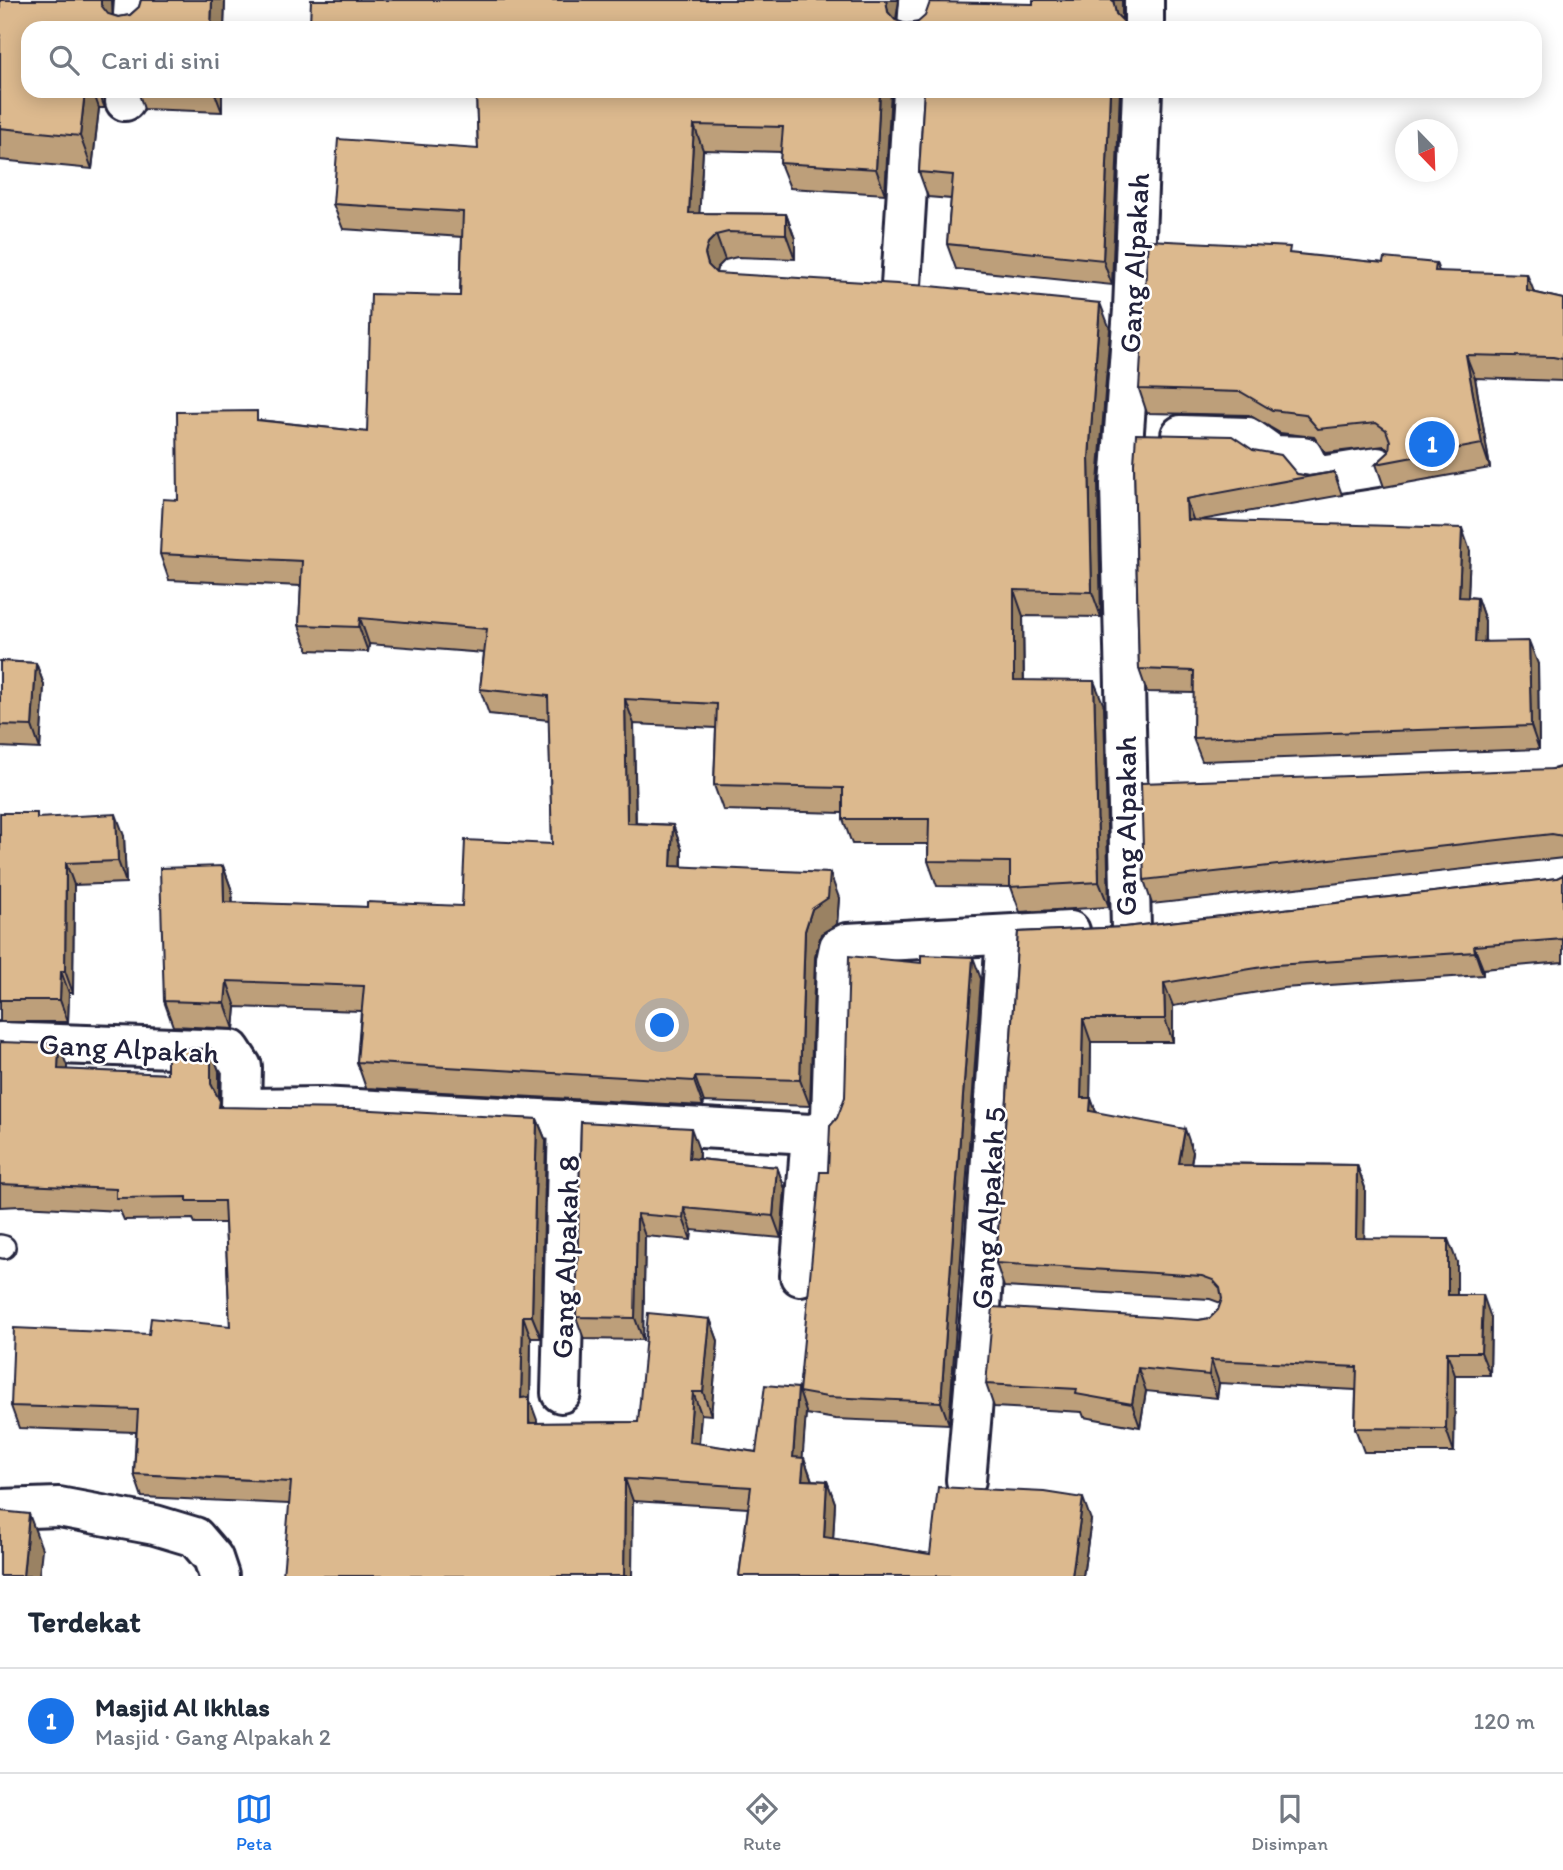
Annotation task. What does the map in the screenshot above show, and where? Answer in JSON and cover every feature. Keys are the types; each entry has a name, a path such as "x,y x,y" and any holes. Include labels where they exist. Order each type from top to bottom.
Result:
{"street":[{"path":"132,21 134,0"},
{"path":"918,21 919,0"},
{"path":"1144,0 1144,21"},
{"path":"901,285 913,98"},
{"name":"Gang Alpakah","path":"0,1042 231,1050 242,1067 243,1108 320,1107 811,1134 825,1129 831,1118 839,947 847,943 1131,928 1145,785 1120,485 1133,309 1142,98"},
{"path":"859,283 942,289"},
{"path":"1092,305 1133,309"},
{"path":"1123,434 1248,437 1273,455 1303,456 1314,477 1377,467"},
{"path":"1131,928 1172,923"},
{"name":"Gang Alpakah 5","path":"966,1480 981,1307 1006,936"},
{"name":"Gang Alpakah 8","path":"561,1393 568,1121"},
{"path":"800,1276 811,1134"},
{"path":"981,1307 1021,1310"},
{"path":"0,1509 59,1507 155,1525 195,1537 213,1558 219,1576"}],"building":[{"path":"0,0 101,0 101,5 108,14 118,17 130,15 139,7 141,0 212,0 211,21 21,21 21,98 84,98 80,136 0,128"},
{"path":"311,0 886,0 888,12 898,21 310,21"},
{"path":"1033,0 1113,0 1116,14 1123,21 919,21 925,16 930,2 1033,4"},
{"path":"476,98 880,98 876,169 780,163 783,127 694,125 689,213 786,214 786,234 728,232 716,235 708,243 705,254 708,265 716,273 930,286 1100,303 1089,458 1092,592 1014,590 1014,680 1094,681 1099,882 1010,887 1010,862 928,861 929,819 843,819 843,788 714,785 717,704 625,699 627,823 673,825 671,866 830,873 828,898 812,909 805,931 800,1080 695,1077 694,1081 357,1062 364,986 227,981 225,1003 164,1001 160,868 223,866 224,902 367,907 367,902 462,906 465,840 552,844 548,696 480,689 487,629 360,618 359,627 299,625 302,561 160,554 163,499 178,500 177,412 257,411 257,420 367,432 371,294 460,296 463,212 333,204 338,139 478,149"},
{"path":"924,98 1110,98 1103,260 947,244 953,175 919,172"},
{"path":"1148,240 1290,247 1289,253 1383,263 1384,258 1436,263 1435,271 1527,274 1527,291 1563,299 1563,359 1466,355 1482,444 1376,464 1389,452 1390,441 1386,430 1376,423 1318,429 1305,414 1272,410 1241,392 1139,389"},
{"path":"1136,434 1232,436 1253,450 1281,455 1297,474 1309,476 1334,472 1186,499 1187,520 1462,528 1459,597 1477,598 1475,642 1529,641 1531,726 1193,738 1194,671 1139,669 1134,463"},
{"path":"0,661 36,663 32,726 0,725"},
{"path":"1563,766 1563,836 1552,834 1144,880 1141,783 1555,769"},
{"path":"0,813 37,813 37,818 116,814 118,861 66,863 65,971 61,971 60,1000 0,1000"},
{"path":"1563,875 1563,939 1474,946 1475,952 1275,965 1164,983 1165,1019 1083,1019 1081,1098 1091,1098 1090,1111 1185,1129 1179,1163 1357,1165 1356,1238 1448,1239 1448,1295 1483,1295 1481,1352 1447,1352 1446,1429 1355,1428 1357,1367 1211,1360 1209,1375 1138,1368 1132,1404 1076,1394 1077,1389 986,1384 993,1307 1199,1320 1210,1318 1218,1310 1222,1299 1220,1288 1213,1280 1202,1276 996,1263 1018,932 1125,927 1557,878"},
{"path":"921,955 973,957 941,1402 827,1397 799,1392 820,1172 828,1172 830,1126 837,1118 845,1097 849,956 921,963"},
{"path":"0,1042 59,1044 58,1069 167,1074 167,1048 211,1049 211,1084 220,1101 219,1107 354,1109 537,1119 532,1316 523,1316 521,1398 529,1397 529,1423 638,1422 648,1313 710,1319 703,1392 693,1392 689,1442 756,1452 765,1385 798,1388 793,1457 804,1458 802,1480 827,1481 824,1537 930,1554 938,1487 1044,1492 1083,1498 1072,1576 739,1576 751,1487 625,1479 624,1576 283,1576 291,1482 134,1474 138,1410 11,1406 14,1328 149,1334 151,1318 230,1326 224,1201 187,1201 187,1197 116,1198 116,1189 0,1184"},
{"path":"581,1122 691,1128 689,1158 777,1167 773,1216 684,1208 683,1218 637,1214 635,1318 576,1317"},
{"path":"0,1511 29,1514 23,1576 0,1576"}],"place":[{"name":"Masjid Al Ikhlas","path":"1432,444"}]}
